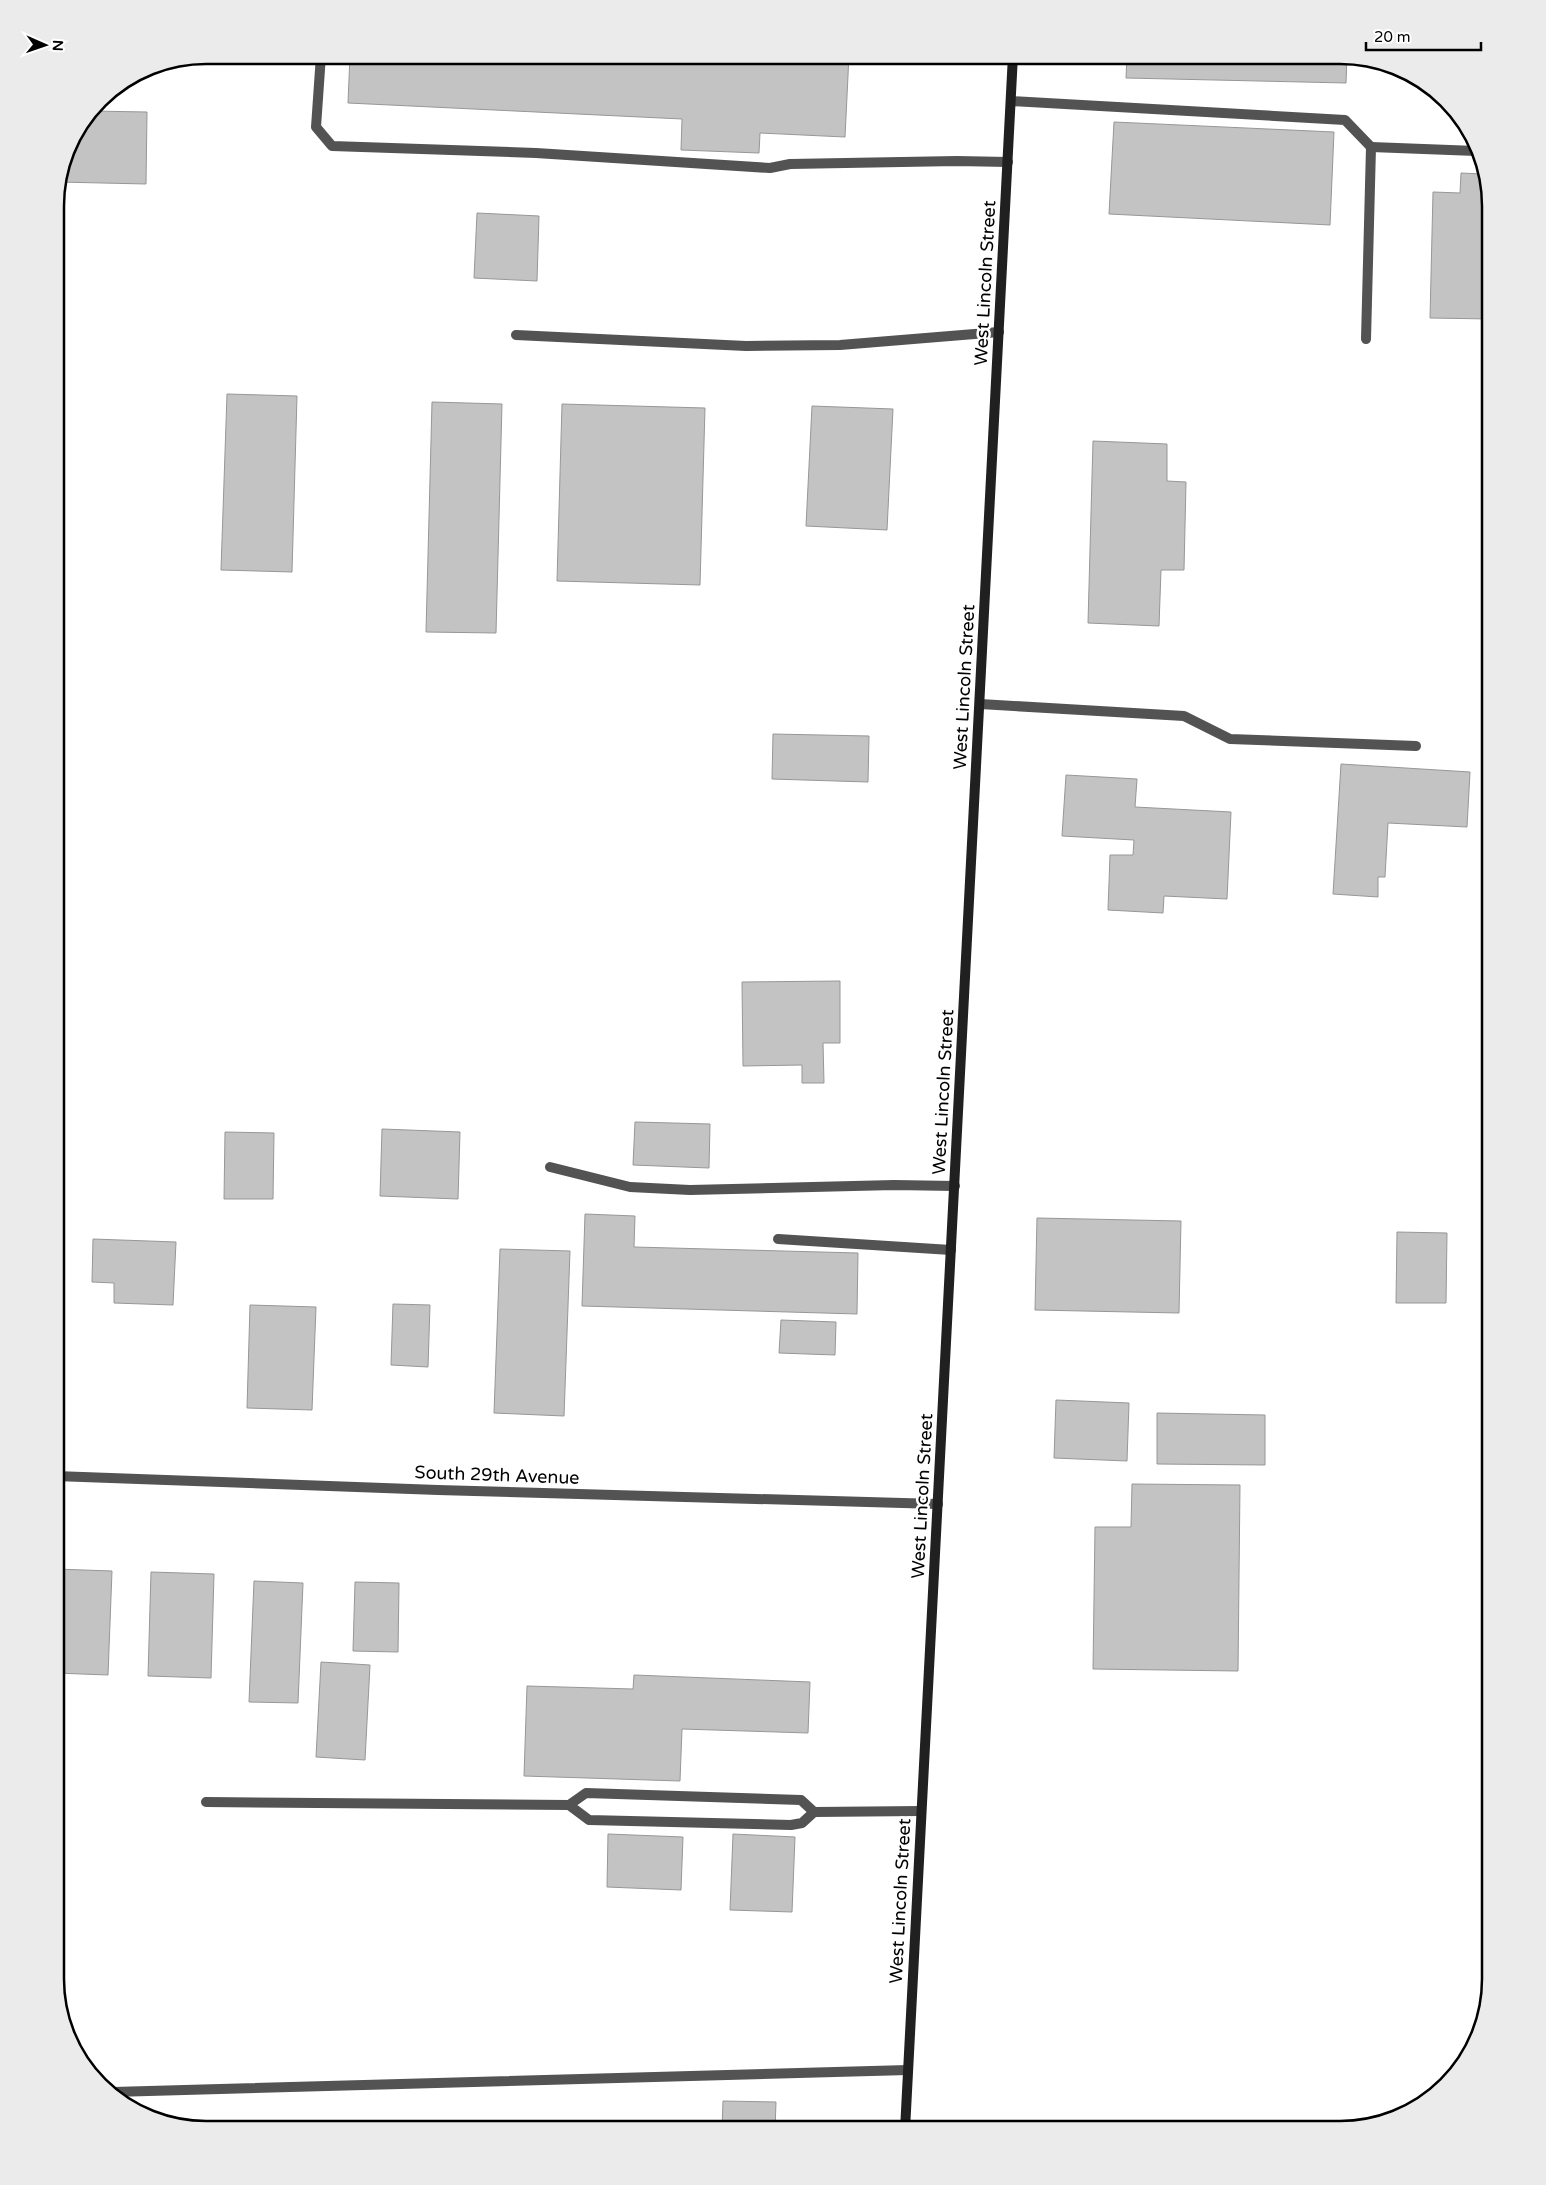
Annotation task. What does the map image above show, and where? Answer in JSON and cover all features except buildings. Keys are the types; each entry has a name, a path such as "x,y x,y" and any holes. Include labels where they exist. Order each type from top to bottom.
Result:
{"street":[{"path":"321,64 316,127 332,146 536,153 770,168 790,164 1008,162"},
{"name":"West Lincoln Street","path":"905,2121 1013,64"},
{"path":"1011,101 1346,120 1371,147 1366,339"},
{"path":"1371,147 1471,151"},
{"path":"516,335 746,346 821,346 999,332"},
{"path":"980,704 1184,716 1230,739 1416,746"},
{"path":"550,1167 630,1187 690,1190 894,1185 955,1186"},
{"path":"778,1239 951,1250"},
{"name":"South 29th Avenue","path":"64,1476 438,1490 938,1504"},
{"path":"206,1802 569,1805 586,1794 801,1800 814,1812"},
{"path":"569,1805 588,1820 791,1825 802,1823 814,1812 921,1810"},
{"path":"119,2092 908,2070"}]}
